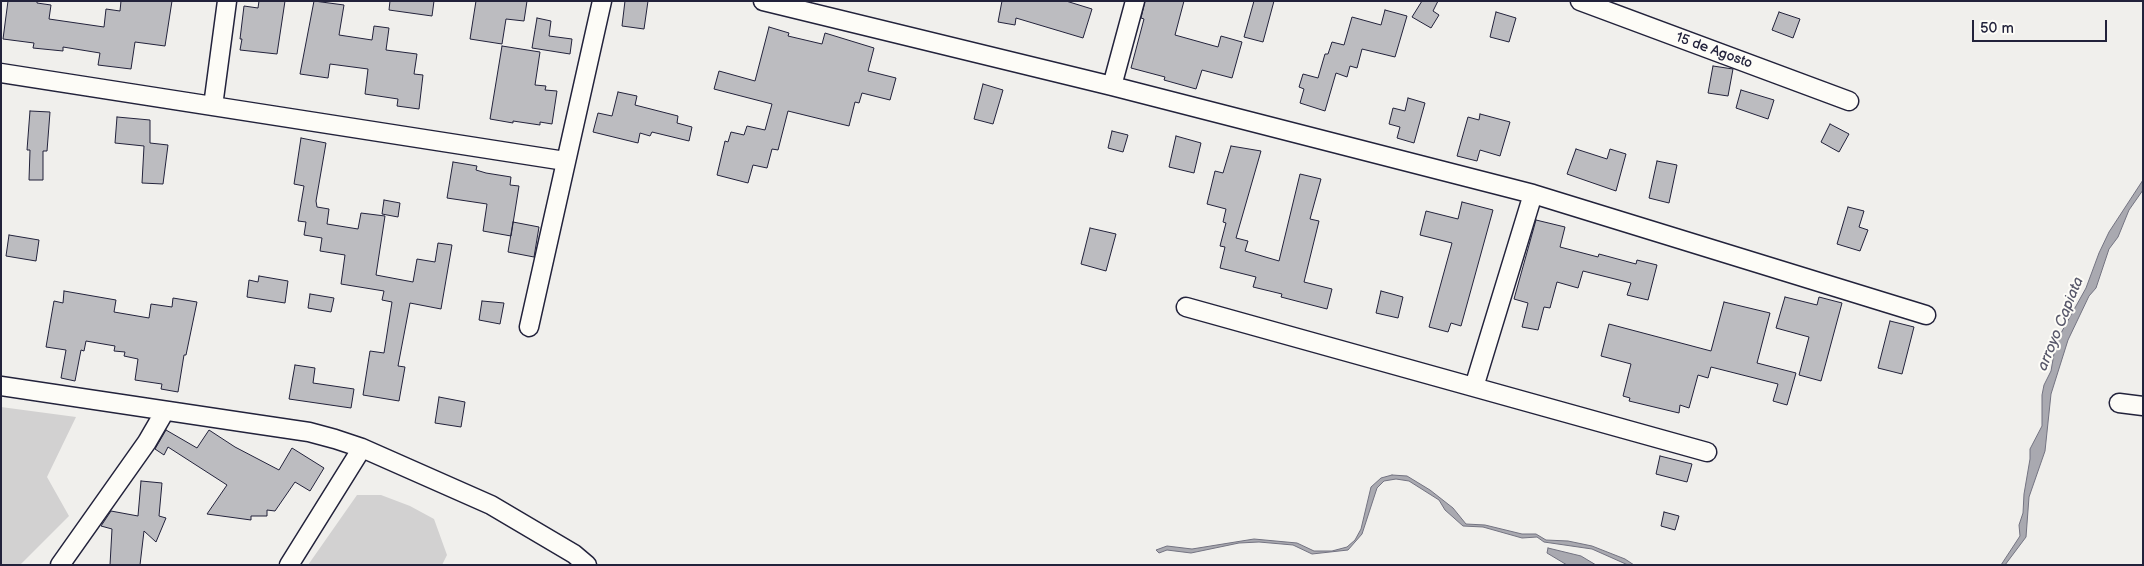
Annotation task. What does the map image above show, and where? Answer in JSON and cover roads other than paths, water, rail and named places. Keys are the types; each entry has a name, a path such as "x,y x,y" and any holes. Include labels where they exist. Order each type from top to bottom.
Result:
{"street":[{"path":"213,106 227,1"},
{"path":"529,327 602,1"},
{"path":"762,1 1112,86 1533,194 1926,315"},
{"path":"1112,86 1135,1"},
{"name":"15 de Agosto","path":"1580,1 1849,101"},
{"path":"1,73 565,161"},
{"path":"1474,388 1533,194"},
{"path":"1186,307 1707,452"},
{"path":"1,386 309,432 362,448 491,505 576,561"},
{"path":"2119,403 2143,406"},
{"path":"60,565 147,442 165,411"},
{"path":"289,565 362,448"}],"water label":[{"name":"arroyo Capiata","path":"2061,324"}]}
